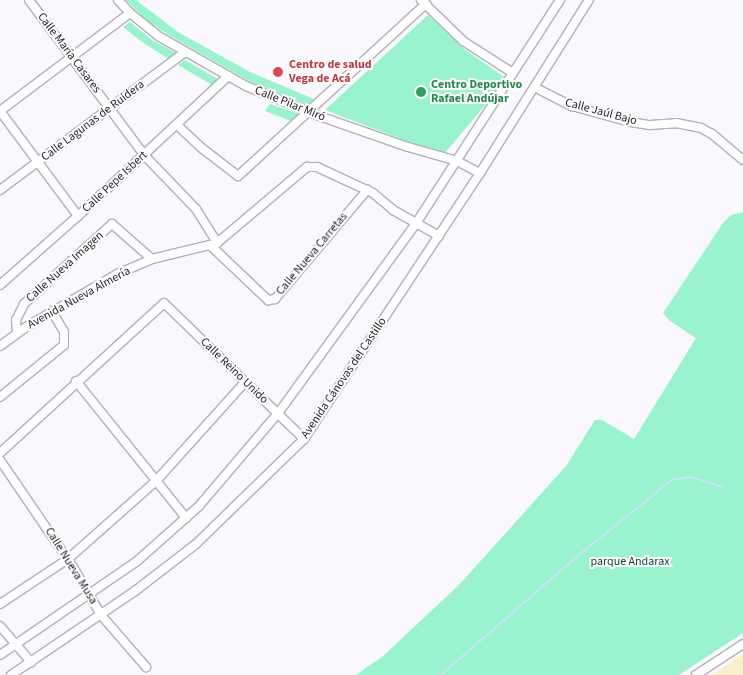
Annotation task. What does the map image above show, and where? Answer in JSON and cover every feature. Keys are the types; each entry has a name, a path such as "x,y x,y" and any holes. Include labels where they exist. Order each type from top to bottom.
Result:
{"street":[{"name":"Calle María Casares","path":"30,0 144,155 196,209 214,244"},
{"name":"Calle Pilar Miró","path":"118,0 130,13 160,37 228,76 309,113 408,147 457,161 480,174"},
{"path":"0,655 136,562 199,506 278,414 416,223 560,0"},
{"name":"Avenida Cánovas del Castillo","path":"11,675 101,614 196,544 304,439 480,174 589,0"},
{"path":"177,125 203,149 238,176 309,113 423,2 464,41 513,73"},
{"path":"78,216 0,111 130,13"},
{"name":"Calle Lagunas de Ruidera","path":"0,190 185,52"},
{"name":"Calle Pepe Isbert","path":"0,285 78,216 228,76"},
{"name":"Calle Jaúl Bajo","path":"540,90 572,106 630,122 650,125 676,123 702,128 743,160"},
{"name":"Avenida Nueva Almería","path":"0,346 52,311 117,274 152,259 214,244 307,167 317,167 367,190 393,210 439,236"},
{"name":"Calle Nueva Carretas","path":"214,244 268,300 275,299 367,190"},
{"name":"Calle Nueva Imagen","path":"17,333 16,320 24,304 112,224 152,259"},
{"name":"Calle Reino Unido","path":"76,381 164,303 304,439"},
{"path":"0,397 64,345 64,332 52,311"},
{"path":"0,453 76,381 186,518"},
{"path":"0,604 68,559 156,481 245,382"},
{"name":"Calle Nueva Musa","path":"0,460 91,594 101,614 146,667"},
{"path":"0,626 31,662"},
{"path":"696,675 743,644"}],"green space":[{"path":"126,0 136,0 178,32 250,72 314,99 307,105 249,81 167,34 146,20"},
{"name":"Centro Deportivo Rafael Andújar","path":"428,15 464,49 507,79 445,153 422,150 417,145 325,110"},
{"path":"130,22 152,40 176,53 169,59 142,42 123,27"},
{"path":"185,60 218,79 212,85 178,65"},
{"path":"270,104 299,114 291,121 265,111"},
{"name":"parque Andarax","path":"743,212 743,633 679,675 356,675 382,657 459,585 566,466 595,420 602,420 634,439 696,338 670,321 663,313 723,223 731,215"}],"sand":[{"path":"743,654 743,675 712,675 733,661"}],"waterway":[{"path":"441,675 575,558 672,480 691,477 723,487"}],"place":[{"name":"Centro de salud Vega de Acá","path":"278,72"},
{"name":"Centro Deportivo Rafael Andújar","path":"421,92"}]}
